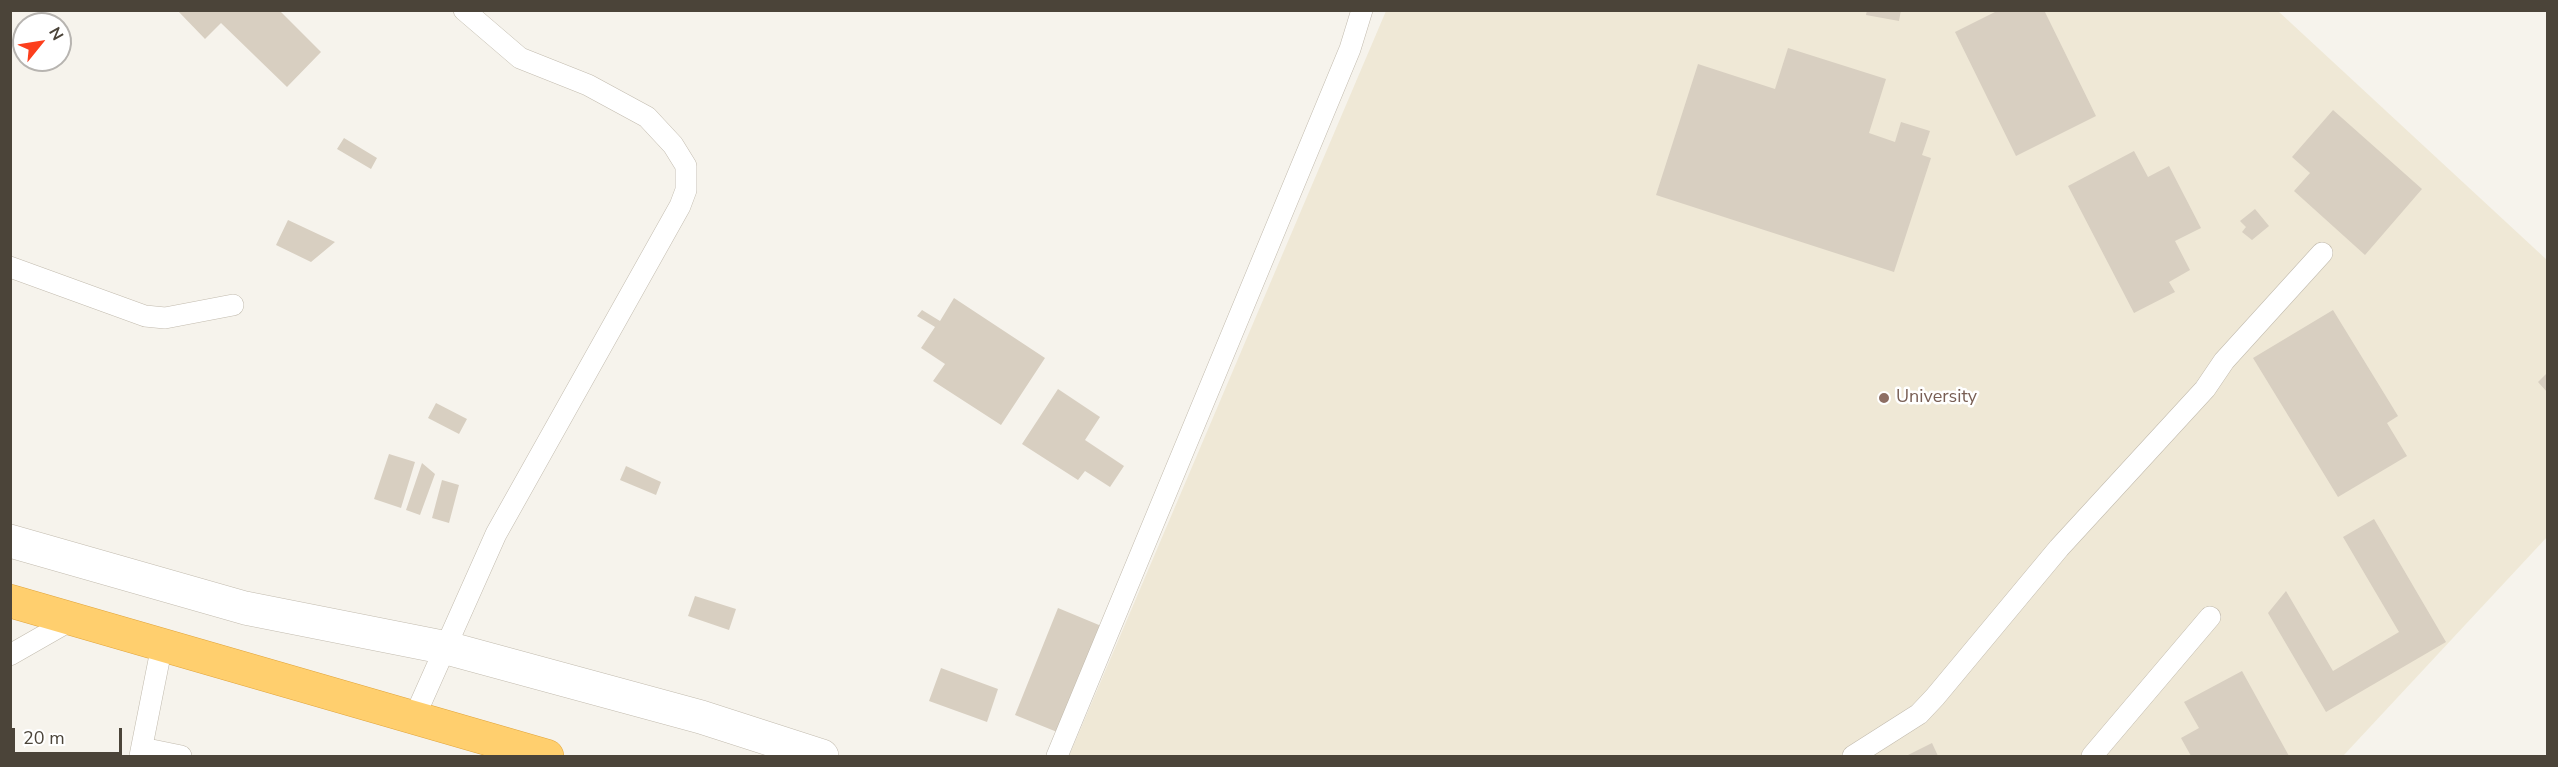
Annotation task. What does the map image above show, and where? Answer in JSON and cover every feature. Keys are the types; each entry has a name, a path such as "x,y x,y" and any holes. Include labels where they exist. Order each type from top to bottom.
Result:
{"highway":[{"path":"10,601 547,756"}],"street":[{"path":"10,541 245,608 447,648 701,717 822,756"}],"lane":[{"path":"414,718 496,534 680,207 686,190 686,166 673,145 647,117 588,85 520,58 464,10"},
{"path":"1057,756 1350,49 1362,10"},
{"path":"1853,756 1919,714 1935,697 2059,548 2205,389 2224,361 2322,254"},
{"path":"10,267 145,316 165,318 233,305"},
{"path":"2092,756 2211,617"},
{"path":"10,655 73,619"},
{"path":"162,645 141,752 181,756"}],"shaded area":[{"name":"University","path":"1386,11 2278,11 2547,260 2547,537 2343,756 1069,756"}],"building":[{"path":"177,10 279,10 321,52 287,87 221,23 205,39"},
{"path":"1867,10 1901,10 1899,21 1866,15"},
{"path":"1999,10 2044,10 2096,116 2016,156 1955,32"},
{"path":"1788,48 1886,79 1869,133 1895,142 1901,122 1930,131 1922,155 1931,158 1894,272 1656,195 1698,64 1775,89"},
{"path":"2333,110 2422,189 2365,255 2294,191 2310,173 2292,157"},
{"path":"344,138 377,158 371,169 337,149"},
{"path":"2134,151 2148,177 2169,166 2201,228 2175,241 2190,270 2169,282 2175,292 2134,313 2068,186"},
{"path":"2255,209 2269,226 2252,240 2242,232 2246,227 2240,221"},
{"path":"288,220 335,242 311,262 276,245"},
{"path":"954,298 1045,358 1001,425 933,381 945,364 921,348 935,327 917,316 922,310 940,321"},
{"path":"2333,310 2398,416 2387,423 2407,456 2338,497 2253,358"},
{"path":"2548,372 2548,393 2538,382"},
{"path":"1058,389 1100,417 1085,440 1124,466 1110,487 1085,471 1078,480 1022,444"},
{"path":"436,403 467,419 459,434 428,418"},
{"path":"389,454 415,462 401,508 374,499"},
{"path":"422,463 435,474 420,515 406,510"},
{"path":"626,466 661,482 656,495 620,480"},
{"path":"442,480 459,485 449,523 432,518"},
{"path":"2374,519 2446,642 2326,712 2268,613 2286,591 2333,671 2399,632 2343,537"},
{"path":"695,596 736,609 729,630 688,616"},
{"path":"1058,608 1111,630 1067,736 1015,715"},
{"path":"941,668 998,689 987,722 929,701"},
{"path":"2242,671 2289,756 2191,756 2181,738 2199,728 2184,702"},
{"path":"1932,743 1938,756 1906,756"}],"place":[{"name":"University","path":"1884,398"}]}
